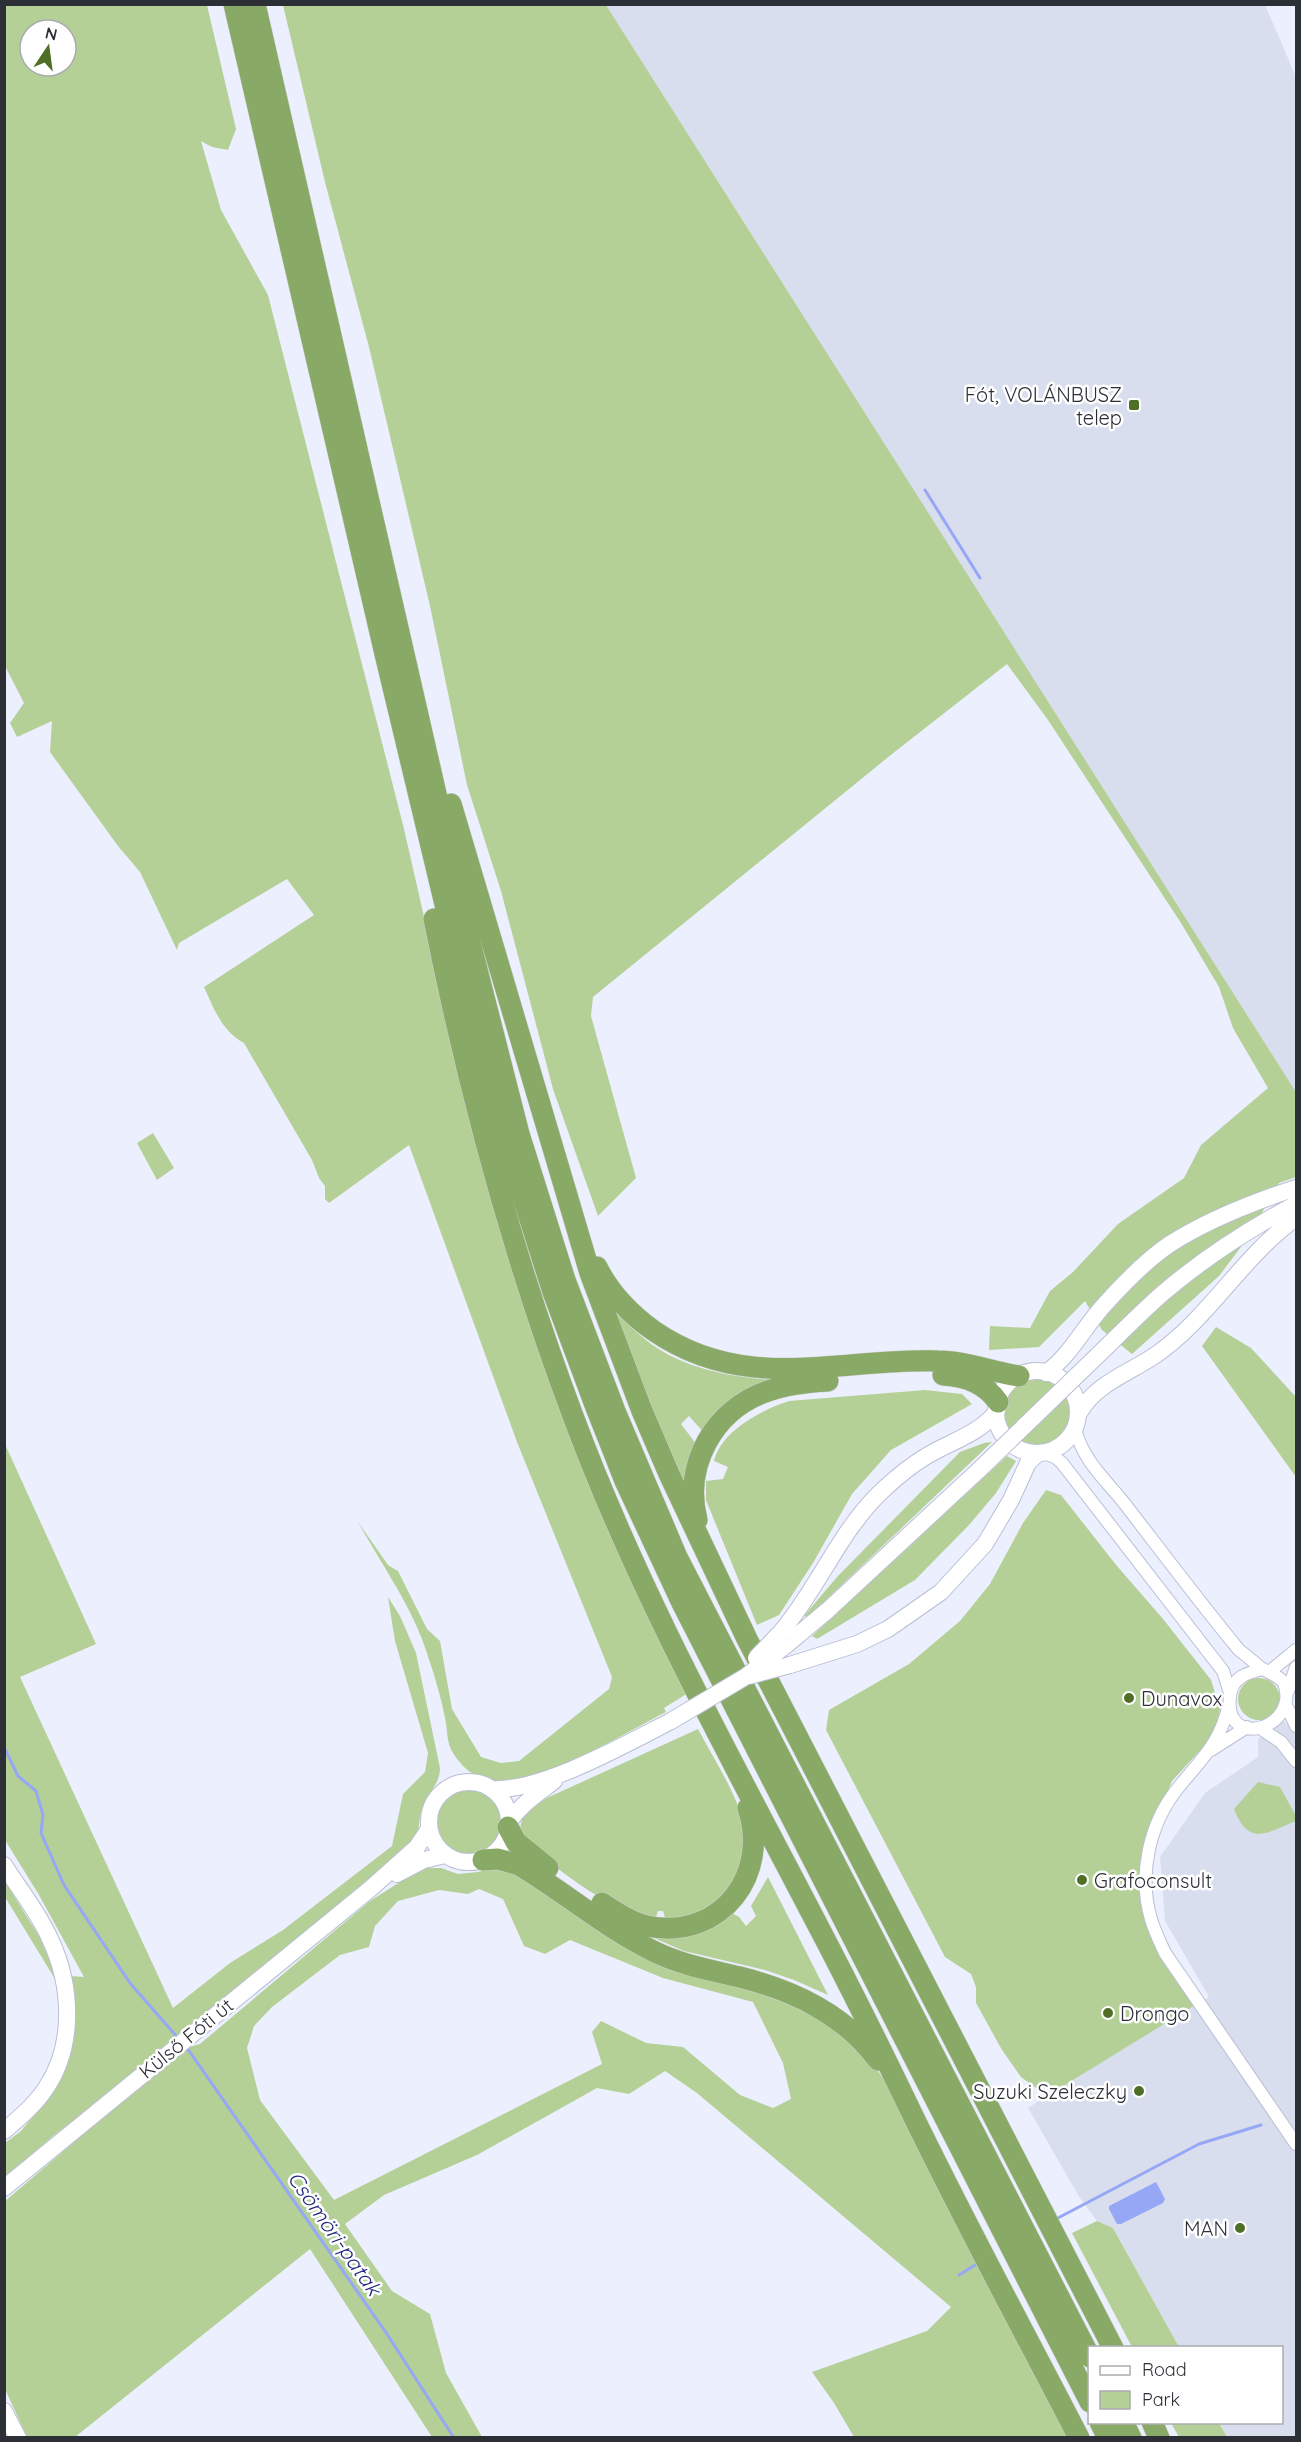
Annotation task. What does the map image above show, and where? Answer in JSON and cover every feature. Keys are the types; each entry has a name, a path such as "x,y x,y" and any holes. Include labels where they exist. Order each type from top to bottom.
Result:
{"highway":[{"path":"234,4 383,646 477,1038 511,1161 568,1333 625,1482 693,1625 1011,2228 1031,2243 1088,2355"},
{"path":"255,4 470,942 519,1134 565,1280 615,1411 677,1557 1011,2228 1012,2253 1088,2400"},
{"path":"412,693 434,744 575,1226 604,1315 642,1411 704,1550 793,1730 1112,2346"},
{"path":"411,756 411,796 451,1000 482,1132 518,1259 573,1418 625,1546 664,1630 737,1774 752,1797 819,1927 1079,2438"},
{"path":"575,1226 598,1270 613,1292 643,1323 671,1342 710,1359 761,1369 803,1369 939,1361 1019,1376"},
{"path":"704,1550 693,1497 697,1464 710,1436 732,1411 768,1391 801,1383 936,1374 957,1376 980,1384 990,1391 997,1406"},
{"path":"509,1825 516,1842 527,1853 620,1915 650,1927 686,1926 702,1921 729,1903 742,1886 750,1869 754,1853 753,1821 737,1774"},
{"path":"483,1860 498,1859 519,1865 630,1939 654,1952 680,1963 777,1989 823,2010 841,2021 870,2050 904,2096"},
{"path":"1101,2424 1108,2438"},
{"path":"1124,2424 1131,2438"},
{"path":"1153,2424 1159,2438"}],"main road":[{"path":"1046,1372 1064,1357 1091,1318 1130,1277 1170,1244 1253,1202 1296,1188"},
{"path":"570,1770 517,1810 502,1845 483,1860 457,1861 445,1855 434,1844 429,1829 432,1805 449,1787 472,1782 492,1789 506,1790 570,1770 671,1721 745,1677 783,1639 844,1596 1162,1294 1206,1259 1296,1204"},
{"path":"745,1677 857,1644 888,1629 941,1592 985,1544 1011,1500 1028,1463 1041,1453 1063,1445 1094,1393 1168,1346 1208,1309 1246,1262 1296,1218"},
{"path":"783,1639 843,1535 884,1489 924,1458 980,1428 997,1406 1005,1387 1019,1376 1032,1372 1046,1372 1067,1384 1076,1397 1077,1421"},
{"path":"997,1406 1001,1432 1008,1441 1017,1448 1041,1453"},
{"path":"492,1789 504,1804 509,1825"},
{"name":"Külső Fóti út","path":"4,2188 370,1889 417,1846 429,1829"},
{"name":"Külső Fóti út","path":"370,1889 424,1860 445,1855"},
{"path":"4,1865 50,1939 63,1978 67,2000 63,2048 56,2070 26,2112 4,2131"},
{"path":"4,2412 18,2438"}],"street":[{"path":"1077,1421 1081,1449 1094,1470 1126,1505 1239,1650 1280,1678 1288,1691"},
{"path":"1041,1453 1054,1457 1062,1463 1223,1671 1237,1720 1246,1727 1263,1730 1281,1742 1296,1761"},
{"path":"1296,1650 1266,1670 1246,1673 1239,1678 1229,1698 1225,1723 1210,1751 1176,1790 1161,1817 1149,1847 1145,1879 1151,1918 1165,1953 1296,2144"},
{"path":"1296,1667 1288,1691 1288,1709 1296,1726"},
{"path":"1263,1730 1276,1725 1288,1709"},
{"path":"1210,1751 1246,1727"}],"shaded area":[{"path":"606,5 1265,5 1296,77 1296,1092"},
{"path":"1163,1619 1211,1680 1220,1709 1214,1735 1172,1781 1145,1844 1142,1896 1149,1932 1167,1966 1195,2005 1209,1997 1165,1921 1160,1857 1205,1793 1258,1757 1258,1739 1284,1721 1296,1734 1296,2437 1227,2437 1220,2424 1283,2424 1283,2346 1178,2346 1113,2228 1097,2221 1080,2198 1028,2108 1054,2091"}],"green space":[{"path":"5,5 207,5 236,129 228,150 212,147 201,141 221,210 268,295 404,829 473,1132 688,1693 664,1708 666,1712 580,1757 532,1776 511,1781 481,1778 465,1768 453,1753 432,1668 416,1624 358,1522 388,1565 398,1571 427,1629 440,1641 452,1709 481,1757 501,1763 519,1761 609,1689 612,1677 517,1442 409,1145 329,1203 325,1199 325,1186 312,1160 244,1043 224,1026 204,987 314,915 287,879 179,943 177,950 140,872 118,846 50,752 52,721 17,737 10,723 24,703 5,666"},
{"path":"283,5 606,5 1296,1092 1296,1177 1279,1183 1247,1239 1219,1276 1132,1354 1102,1330 1085,1301 1039,1347 989,1350 990,1326 1030,1328 1050,1291 1073,1272 1118,1224 1184,1178 1201,1145 1268,1088 1233,1028 1219,987 1181,923 1048,720 1007,664 892,754 593,997 591,1016 636,1178 598,1216 553,1089 501,891 467,785 430,606 369,347 325,182"},
{"path":"153,1133 174,1168 157,1180 137,1143"},
{"path":"610,1305 640,1335 670,1356 721,1373 775,1380 705,1434 689,1416 681,1424 697,1445 685,1490"},
{"path":"1216,1327 1251,1348 1296,1397 1296,1477 1202,1346"},
{"path":"1038,1378 1051,1381 1062,1388 1069,1399 1072,1412 1069,1425 1062,1436 1051,1443 1038,1446 1025,1443 1014,1436 1007,1425 1004,1412 1007,1399 1014,1388 1025,1381"},
{"path":"925,1390 962,1394 972,1404 891,1450 852,1494 813,1563 779,1615 757,1625 706,1500 706,1481 723,1479 728,1467 714,1461 725,1440 733,1431 755,1416 789,1401"},
{"path":"4,1442 96,1644 20,1677 173,2008 230,1963 283,1930 392,1846 403,1794 425,1772 428,1753 395,1641 388,1597 400,1616 416,1653 440,1768 438,1779 421,1811 415,1843 191,2030 53,2136 5,2177 5,2143 21,2131 52,2093 74,2027 75,2004 70,1976 84,1977 39,1895 5,1840"},
{"path":"992,1442 808,1617 804,1616 837,1577 960,1452"},
{"path":"1007,1456 1016,1461 996,1493 969,1525 915,1580 817,1639 812,1636"},
{"path":"1046,1490 1061,1495 1117,1566 1163,1619 1211,1680 1220,1709 1214,1735 1172,1781 1145,1844 1142,1896 1149,1932 1167,1966 1195,2005 1047,2096 1021,2077 1002,2050 976,2003 976,1987 971,1974 945,1957 826,1730 829,1710 909,1664 960,1621 990,1584 1023,1523"},
{"path":"1259,1678 1274,1684 1280,1699 1274,1714 1259,1720 1244,1714 1238,1699 1244,1684"},
{"path":"698,1729 735,1797 745,1826 744,1851 735,1878 729,1890 714,1906 692,1915 666,1921 663,1911 658,1911 655,1920 637,1915 600,1897 564,1874 519,1834 523,1814 538,1802"},
{"path":"1258,1782 1280,1787 1296,1816 1296,1821 1276,1830 1259,1834 1246,1829 1234,1809"},
{"path":"462,1788 476,1788 488,1793 497,1802 502,1821 500,1834 493,1845 476,1854 462,1854 450,1849 441,1840 436,1828 436,1814 441,1802 450,1793"},
{"path":"498,1867 517,1872 761,1992 790,2003 852,2038 867,2054 897,2100 1072,2437 854,2437 812,2372 927,2331 951,2307 697,2093 665,2071 629,2094 597,2088 477,2155 384,2195 345,2224 392,2291 430,2314 446,2373 482,2437 432,2437 310,2249 75,2437 27,2437 5,2389 4,2202 149,2078 189,2047 200,2044 370,1901 422,1868 441,1868 458,1874","holes":["479,1889 503,1899 524,1946 545,1954 570,1940 663,1978 753,2002 783,2063 791,2099 773,2108 740,2095 683,2047 646,2043 601,2021 592,2032 602,2064 334,2200 260,2100 247,2048 254,2026 272,2007 340,1955 369,1947 375,1926 398,1901 439,1890 468,1894"]},
{"path":"768,1877 828,1995 765,1970 684,1951 654,1938 685,1936 732,1913 739,1917 746,1926 756,1916 751,1906"},
{"path":"4,1880 44,1944 58,1984 5,1897"},
{"path":"1097,2221 1113,2228 1178,2346 1131,2346 1072,2233"},
{"path":"1172,2424 1220,2424 1227,2437 1179,2437"}],"water":[{"path":"1156,2182 1165,2199 1163,2203 1117,2224 1109,2206"}],"waterway":[{"path":"925,490 980,578"},
{"name":"Csömöri-patak","path":"4,1747 18,1776 36,1791 43,1815 41,1833 64,1885 130,1983 178,2038"},
{"name":"Csömöri-patak","path":"187,2048 387,2334 454,2438"},
{"path":"1056,2219 1199,2144 1261,2125"},
{"path":"959,2275 980,2262"}],"place":[{"name":"Fót, VOLÁNBUSZ telep","path":"1134,405"},
{"name":"Dunavox","path":"1129,1698"},
{"name":"Grafoconsult","path":"1082,1880"},
{"name":"Drongo","path":"1108,2013"},
{"name":"Suzuki Szeleczky","path":"1139,2091"},
{"name":"MAN","path":"1240,2228"}]}
